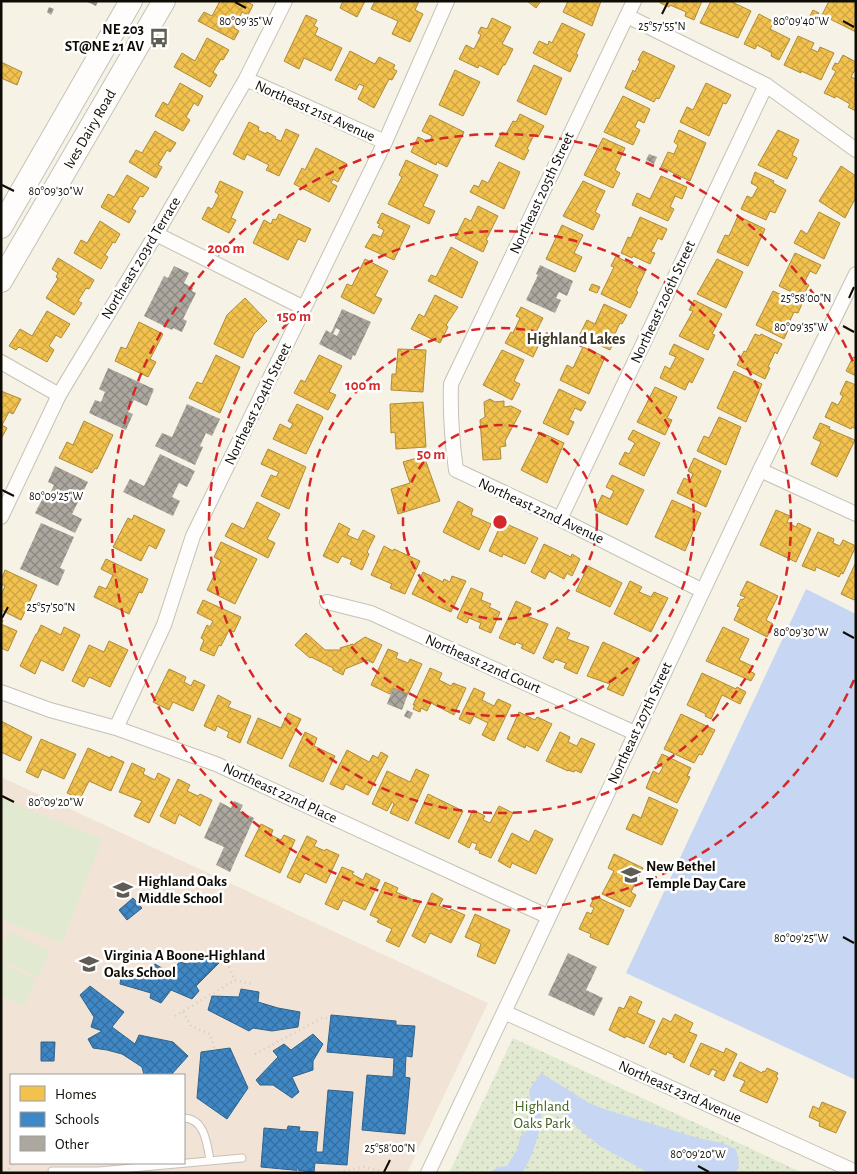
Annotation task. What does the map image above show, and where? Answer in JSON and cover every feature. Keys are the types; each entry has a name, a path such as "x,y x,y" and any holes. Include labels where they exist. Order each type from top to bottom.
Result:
{"main road":[{"name":"Ives Dairy Road","path":"1,227 131,1"},
{"name":"Ives Dairy Road","path":"1,281 164,1"}],"street":[{"name":"Northeast 203rd Terrace","path":"1,517 59,395 246,79 286,1"},
{"name":"Northeast 205th Street","path":"451,384 634,1"},
{"name":"Northeast 204th Street","path":"116,728 164,625 193,536 385,142 447,2"},
{"path":"626,16 766,84 856,150"},
{"name":"Northeast 21st Avenue","path":"246,79 385,142"},
{"name":"Northeast 206th Street","path":"560,519 766,84"},
{"path":"156,234 304,308"},
{"name":"Northeast 207th Street","path":"428,1173 760,470 856,274"},
{"path":"1,362 59,395"},
{"name":"Northeast 22nd Avenue","path":"451,384 450,410 456,470 703,590"},
{"path":"760,470 856,514"},
{"name":"Northeast 22nd Court","path":"327,602 371,613 635,733"},
{"name":"Northeast 22nd Place","path":"1,692 50,710 116,728 216,764 549,917"},
{"name":"Northeast 23rd Avenue","path":"504,1012 856,1172"}],"lane":[{"path":"185,1118 190,1118 200,1126 205,1136 210,1160"},
{"path":"185,1162 242,1158"},
{"path":"52,1172 99,1171 170,1164"}],"path":[{"path":"226,962 235,980"},
{"path":"175,1016 235,980 252,984"},
{"path":"183,1012 191,1026 210,1034 215,1050"},
{"path":"255,1054 322,1018 330,1018"},
{"path":"334,1173 364,1167 389,1173"},
{"path":"294,1172 300,1172"}],"shaded area":[{"name":"Highland Oaks Middle School","path":"1,777 488,1003 407,1173 1,1173"}],"green space":[{"path":"1,798 102,839 62,943 1,919"},
{"path":"9,932 50,951 38,977 1,960 1,949"},
{"path":"1,963 36,980 24,1006 1,996"},
{"name":"Highland Oaks Park","path":"513,1038 803,1173 449,1173"}],"water":[{"path":"806,589 856,614 856,1080 626,973"},
{"path":"541,1073 589,1103 604,1109 698,1138 722,1143 736,1149 739,1163 736,1173 649,1173 600,1146 581,1131 547,1096 542,1109 536,1142 530,1159 522,1173 489,1173 498,1167 507,1166 518,1148 520,1137 530,1127 533,1115 529,1090"}],"building: Homes":[{"path":"220,1 246,1 253,5 248,15 242,12 234,28 239,31 234,40 198,21 204,12 212,16"},
{"path":"343,1 365,1 357,17 340,8"},
{"path":"375,1 419,1 415,10 423,14 410,42 392,34 398,21 371,9"},
{"path":"527,1 541,1 536,8"},
{"path":"568,1 601,1 592,26 563,12"},
{"path":"660,1 702,1 694,20 685,16 686,12 670,5 669,7 660,3"},
{"path":"711,1 730,1 751,11 738,38 700,23"},
{"path":"829,1 856,1 856,32 822,15"},
{"path":"813,10 819,13 813,25 807,22"},
{"path":"759,14 774,22 770,29 790,39 779,60 771,56 772,53 757,45 755,49 744,44"},
{"path":"306,15 317,20 314,26 318,28 315,35 342,48 331,71 304,58 299,69 284,61"},
{"path":"492,18 511,27 502,44 513,49 498,75 479,65 478,68 459,59 466,45 474,49 481,35 478,33 481,27 487,29"},
{"path":"562,23 585,34 570,72 533,53 539,41 548,45 549,41 552,43"},
{"path":"798,36 814,43 811,49 818,52 820,47 834,53 821,80 784,65"},
{"path":"207,38 229,50 213,72 217,75 210,87 174,67 182,53 195,61"},
{"path":"350,51 375,64 379,57 395,65 393,69 397,71 392,80 389,79 374,108 358,99 364,86 359,84 356,90 335,80"},
{"path":"643,51 675,66 659,99 656,98 654,102 625,88 633,70 635,72"},
{"path":"843,55 856,62 856,68 851,77 856,79 856,111 848,107 850,104 836,96 835,98 824,93 836,71 832,69 835,63 838,64"},
{"path":"1,62 22,72 17,85 1,78"},
{"path":"534,65 562,78 546,115 517,101"},
{"path":"455,70 480,82 463,116 439,105"},
{"path":"180,83 203,96 198,106 194,103 186,117 190,120 183,131 155,116 163,102 168,105"},
{"path":"706,83 731,95 726,104 723,103 709,136 680,122 687,107 693,110"},
{"path":"623,96 650,109 644,123 638,120 635,127 640,130 633,145 604,132"},
{"path":"520,114 544,126 538,137 534,135 524,160 495,146 502,132 506,134 513,121 516,122"},
{"path":"430,115 464,132 447,167 437,162 436,165 411,152 418,137 429,142 432,136 422,131"},
{"path":"249,122 259,127 258,130 266,134 267,132 276,137 275,139 281,141 286,129 299,135 279,176 266,170 269,165 247,154 244,160 233,154"},
{"path":"679,130 706,143 690,181 661,167 668,152 674,154 678,145 674,142"},
{"path":"778,130 799,140 792,155 797,158 787,179 758,165"},
{"path":"155,131 176,143 170,152 167,150 158,165 162,167 156,178 129,162 136,150 142,153"},
{"path":"603,138 625,148 615,170 620,173 613,188 584,175"},
{"path":"316,148 347,164 338,182 333,179 331,183 337,186 329,202 294,184 302,168 305,170"},
{"path":"406,160 438,175 423,206 435,211 429,224 388,204 402,177 399,175"},
{"path":"499,162 520,172 504,209 470,192 474,185 479,187 482,180 488,183"},
{"path":"841,166 856,176 856,197 845,218 819,201"},
{"path":"755,172 774,181 773,183 786,190 775,213 770,211 766,220 741,209 747,196 752,198 758,187 751,183"},
{"path":"127,175 149,188 143,197 140,196 132,209 136,211 129,223 101,207 108,194 114,197"},
{"path":"661,176 687,187 682,199 675,196 670,207 674,209 668,221 632,205 637,193 650,199"},
{"path":"220,181 243,192 231,218 236,220 229,233 202,219 208,207 212,209 219,195 215,192"},
{"path":"583,181 605,191 595,212 600,215 593,230 563,216"},
{"path":"478,206 498,216 486,240 488,241 483,252 455,238 465,218 471,221"},
{"path":"819,212 840,223 824,259 794,243 801,230 807,234"},
{"path":"382,213 410,226 394,260 365,247 373,234 381,237 384,230 378,227 380,224 377,223"},
{"path":"279,214 311,229 305,242 298,239 288,260 253,243 264,220 271,224 273,219 276,220"},
{"path":"738,216 765,229 748,266 717,252 725,235 729,236"},
{"path":"640,217 667,229 662,240 658,238 651,252 655,253 650,264 621,253 628,237 631,238"},
{"path":"100,221 120,234 105,255 108,257 101,269 74,253 81,240 87,243"},
{"path":"562,225 583,235 574,253 582,257 575,272 546,259"},
{"path":"451,247 478,262 462,298 428,281 431,275 436,277"},
{"path":"795,253 821,265 816,274 810,271 804,283 809,285 802,297 779,286"},
{"path":"616,256 645,272 630,308 601,294 614,267 611,266"},
{"path":"58,258 94,280 89,289 86,288 78,301 82,303 74,315 46,298 58,279 56,277 58,273 52,269"},
{"path":"365,259 388,271 375,296 382,299 374,314 341,297 347,284 352,286"},
{"path":"717,259 743,272 726,308 697,294"},
{"path":"592,284 600,287 597,293 589,290"},
{"path":"773,291 802,304 798,313 794,312 784,339 756,325"},
{"path":"435,295 458,307 446,325 448,327 440,343 411,329 419,314 424,317"},
{"path":"245,298 267,321 254,334 243,358 214,344 227,315"},
{"path":"694,300 722,314 712,334 715,335 708,350 679,336 693,311 689,310"},
{"path":"604,304 627,315 622,324 620,323 610,350 579,336 587,320 595,324"},
{"path":"521,307 543,318 534,336 541,340 533,357 505,343 511,332 513,333 520,318 516,316"},
{"path":"47,311 70,324 61,338 56,335 49,346 54,350 47,362 19,347 16,350 9,346 20,329 32,336"},
{"path":"139,322 163,334 150,359 156,362 148,377 115,361 121,347 126,349"},
{"path":"755,334 760,336 761,334 782,344 777,354 775,352 765,379 737,365"},
{"path":"674,344 704,359 692,383 689,381 685,390 660,378 665,366 670,369 676,357 669,354"},
{"path":"583,347 605,357 589,394 560,380 567,365 573,368"},
{"path":"398,349 426,350 423,392 391,390 392,374 396,374"},
{"path":"502,350 524,360 514,381 520,384 512,400 483,385"},
{"path":"216,355 240,367 220,413 189,398 197,382 202,384"},
{"path":"319,355 342,366 329,392 336,395 328,410 294,393 301,380 305,382"},
{"path":"853,357 856,358 856,376 846,371"},
{"path":"734,371 762,384 746,422 717,408"},
{"path":"846,381 856,385 856,429 852,427 851,429 825,417 832,402 838,405 843,396 840,394"},
{"path":"655,387 677,397 667,418 672,420 665,435 637,422"},
{"path":"559,389 586,402 581,411 575,408 569,420 574,422 568,435 543,423"},
{"path":"1,391 21,399 13,414 9,412 2,425 7,428 1,439"},
{"path":"490,399 495,402 504,401 504,407 511,406 521,411 505,441 506,446 500,447 501,459 483,460 480,420 485,417 484,402"},
{"path":"423,402 426,447 396,449 395,432 391,433 390,404"},
{"path":"297,404 323,418 306,454 273,439 280,424 290,429 293,424 288,421"},
{"path":"719,417 741,427 726,465 697,451 704,436 709,438"},
{"path":"84,421 113,435 97,469 95,468 92,473 59,458 67,442 73,445"},
{"path":"820,423 855,440 837,477 811,464 821,442 813,438"},
{"path":"633,430 660,443 644,476 619,464 625,452 629,454 635,443 628,439"},
{"path":"540,432 564,443 547,483 521,470"},
{"path":"268,449 306,467 289,509 261,496 271,475 276,477 279,472 261,464"},
{"path":"424,456 440,501 398,514 391,489 410,483 403,462"},
{"path":"694,458 721,471 706,507 677,493 684,478 690,481 693,474 688,471"},
{"path":"612,475 644,490 627,525 595,510 602,495 610,499 614,491 606,487"},
{"path":"672,500 701,513 685,551 655,537"},
{"path":"458,501 473,509 471,515 491,524 479,550 443,532"},
{"path":"257,502 280,514 267,539 275,543 268,558 225,536 232,523 244,529"},
{"path":"776,510 790,516 787,522 796,527 798,523 811,529 796,562 760,545"},
{"path":"134,515 165,530 156,549 149,545 141,561 113,547 128,518 132,520"},
{"path":"502,522 538,538 525,564 503,554 502,557 489,551"},
{"path":"339,523 350,529 347,535 358,540 363,530 375,536 367,552 369,554 362,570 350,564 352,560 342,556 338,563 323,556"},
{"path":"818,532 834,539 833,543 840,546 843,540 856,546 843,574 841,573 839,577 816,567 815,571 802,566"},
{"path":"221,542 257,559 235,604 207,590 221,561 214,557"},
{"path":"544,544 571,557 572,554 580,559 572,576 567,573 564,579 549,571 545,579 531,572"},
{"path":"384,546 420,561 405,594 390,588 392,584 371,575"},
{"path":"106,559 148,579 142,593 139,592 129,614 94,597 99,586 106,589 113,575 101,569"},
{"path":"856,562 856,597 854,600 841,594"},
{"path":"588,566 622,583 610,607 576,591"},
{"path":"5,570 37,585 21,620 1,610 1,595 5,586 1,584 1,580"},
{"path":"423,572 443,582 444,579 450,582 452,576 466,581 451,612 412,594"},
{"path":"630,581 642,587 639,592 651,597 654,592 668,598 651,632 614,614"},
{"path":"747,581 778,596 766,620 773,624 767,637 734,620 740,607 737,606 741,599 743,600 745,597 740,595"},
{"path":"471,588 483,593 481,600 491,604 489,607 500,612 491,633 479,628 481,623 469,618 467,623 457,618"},
{"path":"203,600 241,617 234,632 229,630 214,656 200,650 204,640 201,638 207,625 210,627 213,621 197,613"},
{"path":"516,601 531,608 527,616 548,624 534,654 521,648 523,645 516,642 515,645 499,638"},
{"path":"1,624 17,631 8,651 1,648"},
{"path":"41,625 61,635 64,627 80,635 63,671 41,660 35,674 20,666"},
{"path":"557,627 570,633 567,639 589,647 577,674 564,668 566,663 555,659 553,663 543,658"},
{"path":"723,627 749,639 739,660 752,666 750,671 755,674 751,681 706,661"},
{"path":"306,633 325,650 341,650 340,648 353,645 365,637 382,645 373,663 367,660 345,669 343,675 333,670 333,668 310,658 295,645"},
{"path":"109,641 128,650 110,687 89,677 84,687 72,681 89,645 104,652"},
{"path":"603,642 640,659 623,696 607,689 610,684 587,676"},
{"path":"388,649 398,653 396,658 408,663 410,659 422,664 408,694 393,688 390,694 371,685"},
{"path":"430,668 442,673 439,680 451,686 453,683 466,688 454,715 431,703 427,711 421,708 420,712 413,709 415,705 413,705"},
{"path":"169,669 186,677 184,682 191,686 194,680 205,685 193,711 173,702 169,710 153,702"},
{"path":"702,673 746,692 740,704 722,695 711,719 705,716 706,714 687,705"},
{"path":"474,688 485,693 482,700 494,706 498,699 511,705 494,741 482,735 488,723 474,716 470,724 459,719"},
{"path":"218,695 231,702 228,707 251,716 240,743 227,737 229,732 217,726 215,731 204,726"},
{"path":"519,712 535,720 537,717 552,724 538,751 526,745 525,748 507,739"},
{"path":"288,713 301,719 282,759 247,743 258,718 281,728"},
{"path":"681,714 715,730 702,755 699,754 694,763 664,749"},
{"path":"1,721 32,737 20,761 1,752"},
{"path":"305,732 317,738 314,746 335,756 323,782 289,766"},
{"path":"560,732 570,737 568,742 577,746 581,738 595,744 581,773 575,770 574,772 568,771 546,761"},
{"path":"41,739 76,754 64,779 42,769 38,778 26,772"},
{"path":"88,748 124,762 111,791 89,781 80,799 67,793"},
{"path":"347,750 369,762 373,755 378,758 381,752 388,756 368,795 346,784 343,790 330,784"},
{"path":"662,754 691,768 687,776 690,777 677,803 646,788 653,771 659,774 663,767 657,764"},
{"path":"132,763 145,769 143,774 155,780 158,773 170,779 149,823 134,816 142,801 119,792"},
{"path":"416,769 429,775 408,821 390,813 394,804 392,802 387,811 372,804 387,771 410,782"},
{"path":"178,779 190,785 187,791 198,796 200,794 212,800 200,826 179,814 175,824 160,816"},
{"path":"428,794 463,811 449,839 415,823"},
{"path":"649,797 678,810 662,845 626,829 633,814 641,818"},
{"path":"499,806 513,813 491,858 479,853 480,851 475,849 477,844 472,842 469,848 458,842 473,810 485,816 483,820 490,823"},
{"path":"261,824 273,830 271,835 281,840 284,835 295,840 280,873 245,856"},
{"path":"535,830 553,839 536,874 512,863 510,868 498,861 512,833 529,842"},
{"path":"307,836 317,841 314,846 339,855 326,883 305,873 300,883 287,877"},
{"path":"614,854 643,868 631,892 636,895 630,907 602,894 614,871 608,868"},
{"path":"342,867 354,872 352,874 363,880 366,873 380,880 365,910 343,900 338,910 325,904"},
{"path":"385,882 398,888 396,892 420,903 399,947 386,941 392,929 377,922 379,919 370,915"},
{"path":"432,893 443,899 439,906 465,915 451,943 430,933 425,943 412,936"},
{"path":"595,896 624,910 608,945 590,937 591,934 579,929 587,912 591,914 594,908 590,906"},
{"path":"475,914 510,930 495,964 477,956 481,944 465,937"},
{"path":"630,996 642,1002 637,1013 655,1021 644,1044 609,1030 619,1007 624,1009"},
{"path":"675,1014 693,1023 689,1032 697,1035 684,1063 673,1057 674,1055 667,1052 666,1055 649,1047 663,1018 671,1022"},
{"path":"701,1043 724,1053 726,1048 737,1054 724,1081 714,1076 717,1071 712,1069 709,1075 690,1066"},
{"path":"740,1062 762,1073 767,1068 778,1073 776,1077 778,1078 767,1103 740,1091 745,1081 733,1076"},
{"path":"822,1102 846,1112 836,1133 819,1126 820,1122 809,1117 813,1106 819,1109"}],"building: Schools":[{"path":"133,898 142,908 127,920 119,910"},
{"path":"197,956 219,963 196,986 199,991 192,999 171,990 161,1003 150,998 151,993 120,984 122,970 148,969 155,964 172,974 179,962 188,964"},
{"path":"90,986 124,1012 112,1027 135,1044 139,1035 173,1042 188,1056 172,1074 144,1074 142,1067 122,1054 93,1048 88,1039 102,1031 91,1027 94,1017 80,995"},
{"path":"241,989 259,992 258,1002 300,1012 298,1027 272,1031 253,1028 249,1031 208,1010 212,996 239,997"},
{"path":"331,1015 396,1021 396,1025 415,1026 412,1057 406,1056 405,1077 410,1078 405,1134 362,1130 367,1075 393,1077 394,1058 327,1052"},
{"path":"313,1034 323,1044 313,1061 313,1070 292,1077 299,1092 292,1098 273,1085 260,1085 256,1080 278,1057 273,1051 284,1044 291,1050"},
{"path":"41,1042 55,1042 54,1061 41,1061"},
{"path":"230,1048 248,1088 227,1119 197,1098 201,1052"},
{"path":"328,1090 353,1092 347,1165 315,1163 314,1172 261,1167 264,1128 287,1130 288,1126 300,1127 299,1131 318,1132 316,1152 323,1152"}],"building: Other":[{"path":"85,1 98,1 96,6"},
{"path":"49,7 54,9 51,15 47,12"},
{"path":"649,154 657,157 654,164 646,160"},
{"path":"540,265 573,281 567,296 559,292 556,298 561,300 555,313 526,300 538,275 536,274"},
{"path":"174,266 189,273 184,283 193,288 192,291 196,293 183,319 187,321 182,332 173,328 172,330 144,316 164,276 168,278"},
{"path":"342,309 371,322 355,356 353,355 351,360 319,344 326,330 331,333","holes":["336,328 340,330 337,336 333,334"]},
{"path":"108,368 154,389 147,406 134,400 128,412 133,414 126,430 89,413 95,400 101,402 105,392 99,389"},
{"path":"187,404 220,419 212,436 206,433 200,446 203,447 195,465 155,446 162,433 172,437"},
{"path":"160,454 195,471 187,487 179,483 172,497 180,501 173,516 123,492 130,479 144,486"},
{"path":"55,466 88,482 72,514 82,519 75,533 35,513 44,496 48,498 54,485 48,482"},
{"path":"41,523 74,537 60,568 65,570 58,586 20,569"},
{"path":"393,688 408,694 402,710 387,704"},
{"path":"407,710 413,713 410,719 404,716"},
{"path":"234,801 243,805 240,811 254,818 230,872 216,865 224,847 204,838 220,802 231,808"},
{"path":"568,953 597,967 586,990 603,998 594,1016 548,995"}],"place":[{"name":"NE 203 ST@NE 21 AV","path":"159,38"},
{"name":"New Bethel Temple Day Care","path":"631,875"},
{"name":"Highland Oaks Middle School","path":"123,890"},
{"name":"Virginia A Boone-Highland Oaks School","path":"89,964"}],"district":[{"name":"Highland Lakes","path":"576,339"}]}
